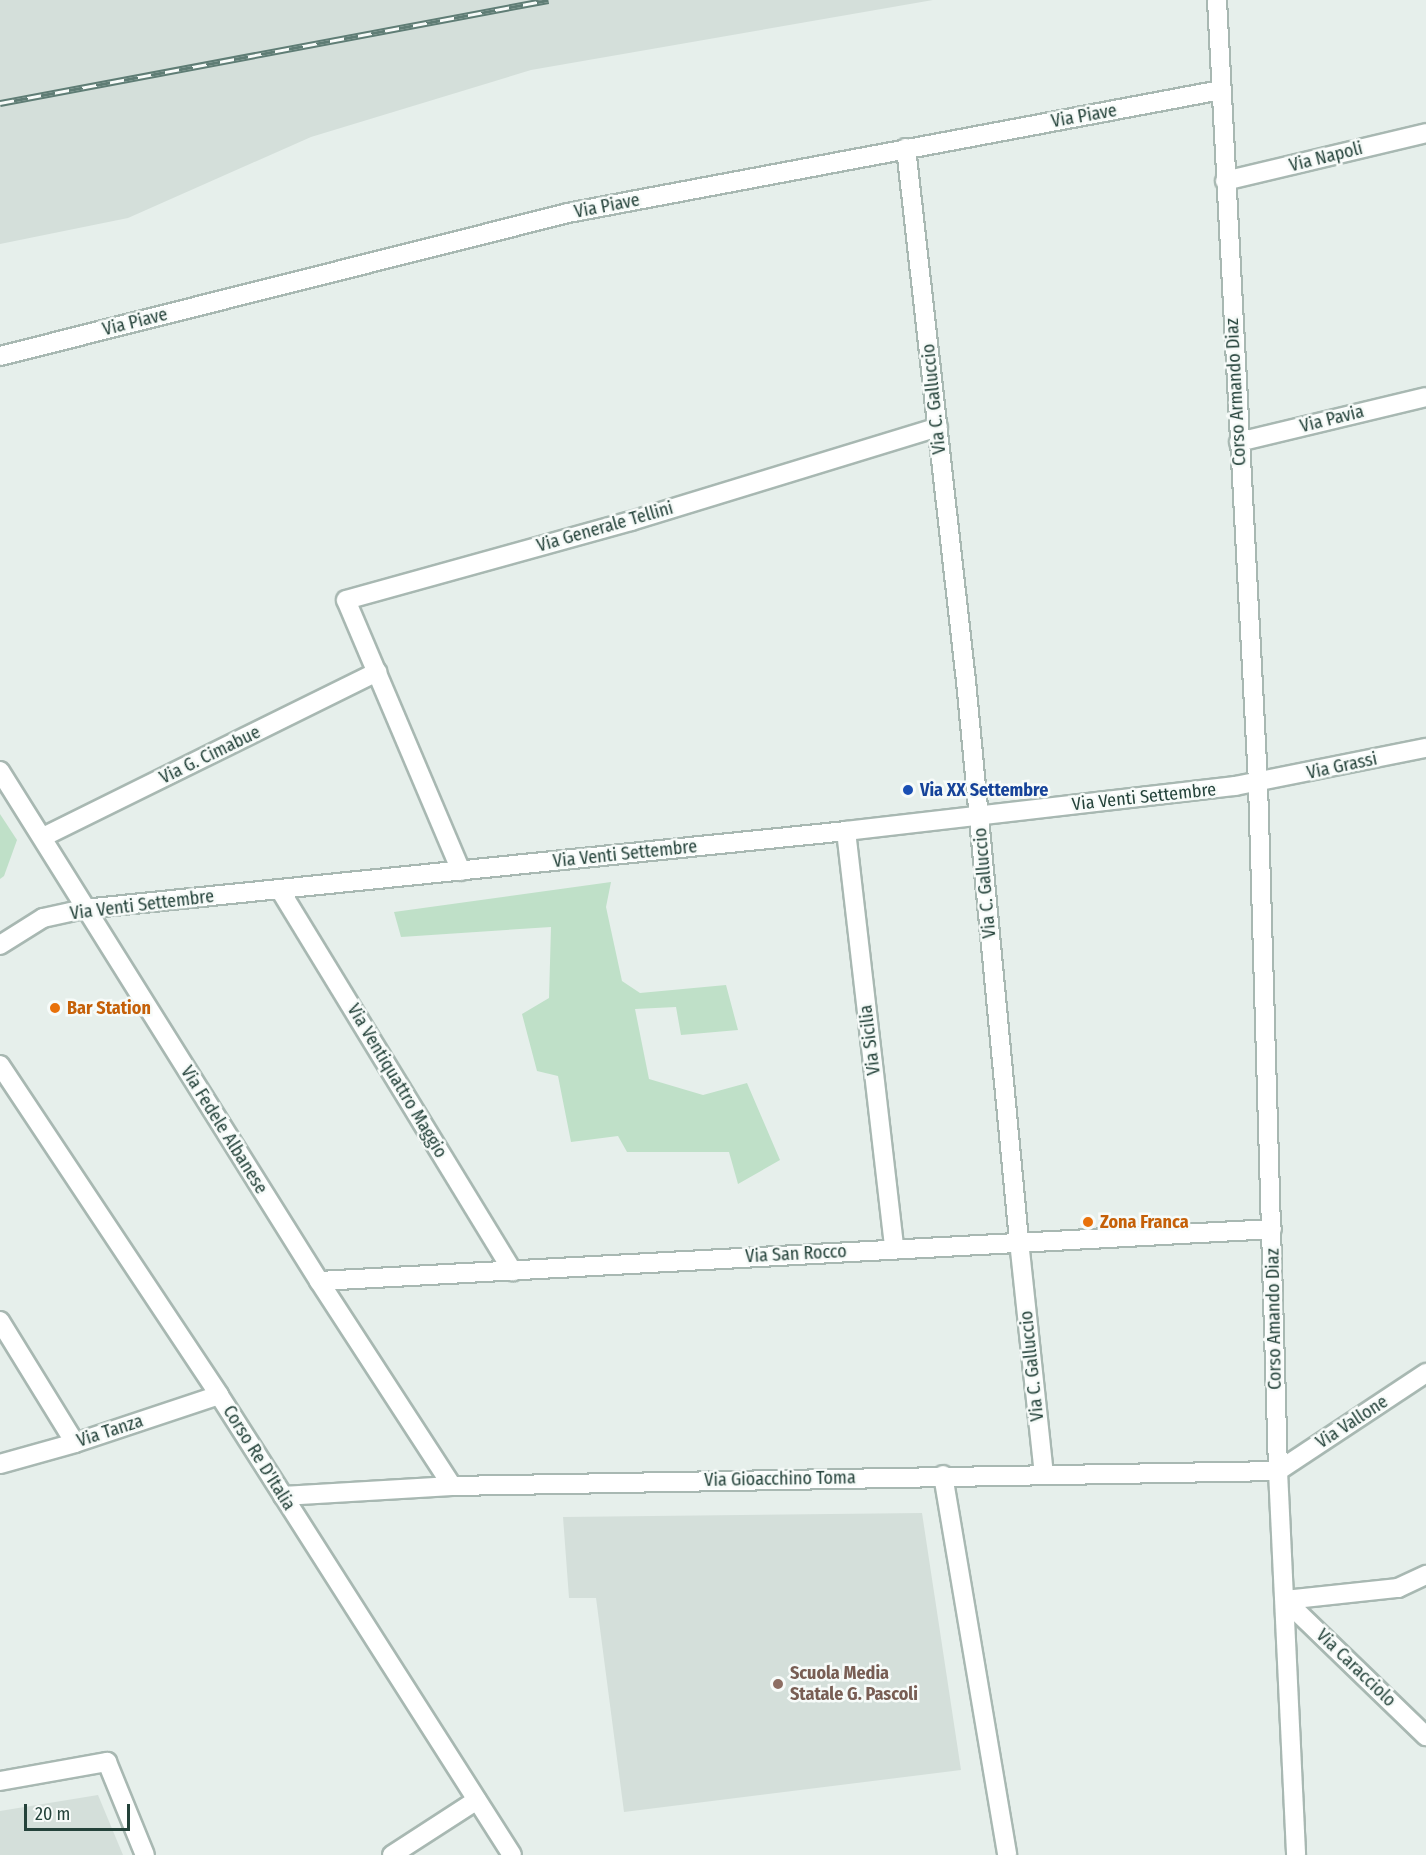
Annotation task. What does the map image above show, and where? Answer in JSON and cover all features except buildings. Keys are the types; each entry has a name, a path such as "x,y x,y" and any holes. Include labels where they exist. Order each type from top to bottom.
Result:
{"street":[{"name":"Corso Armando Diaz","path":"1217,0 1257,783"},
{"name":"Via Piave","path":"0,356 567,213 1221,90"},
{"name":"Via Napoli","path":"1225,181 1426,133"},
{"name":"Via C. Galluccio","path":"906,148 979,815 1019,1241 1044,1474"},
{"name":"Via Pavia","path":"1239,442 1426,397"},
{"name":"Via Generale Tellini","path":"376,672 346,600 631,521 938,427"},
{"name":"Via G. Cimabue","path":"43,837 376,672"},
{"path":"376,672 461,871"},
{"name":"Via Grassi","path":"1257,783 1426,748"},
{"name":"Via Fedele Albanese","path":"0,771 43,837 84,909 319,1281 452,1486"},
{"name":"Via Venti Settembre","path":"0,945 43,918 84,909 846,831 1257,783"},
{"name":"Corso Amando Diaz","path":"1257,783 1278,1471 1296,1855"},
{"name":"Via Sicilia","path":"846,831 894,1248"},
{"name":"Via Ventiquattro Maggio","path":"280,890 513,1272"},
{"name":"Corso Re D'Italia","path":"0,1065 219,1395 512,1855"},
{"name":"Via San Rocco","path":"319,1281 513,1272 1019,1241 1272,1229"},
{"path":"0,1321 75,1443"},
{"name":"Via Vallone","path":"1278,1471 1426,1373"},
{"name":"Via Tanza","path":"0,1464 75,1443 219,1395"},
{"name":"Via Gioacchino Toma","path":"283,1496 452,1486 944,1475 1278,1471"},
{"path":"944,1475 1007,1855"},
{"path":"1285,1600 1398,1588 1426,1575"},
{"name":"Via Caracciolo","path":"1285,1600 1426,1737"},
{"path":"0,1782 107,1762 145,1855"},
{"path":"392,1855 477,1800"}],"shaded area":[{"path":"0,0 933,0 531,70 311,137 128,218 0,244"},
{"name":"Scuola Media Statale G. Pascoli","path":"922,1513 961,1770 624,1812 596,1598 569,1598 563,1517"},
{"path":"98,1795 123,1855 0,1855 0,1811"}],"green space":[{"path":"0,814 17,840 4,876 0,879"},
{"path":"611,882 606,907 622,981 640,993 726,985 738,1030 681,1035 676,1007 635,1009 649,1079 703,1095 747,1083 780,1160 738,1184 729,1152 627,1152 618,1136 571,1142 558,1076 537,1071 522,1014 549,998 551,927 401,937 394,912"}],"railway":[{"path":"0,103 548,0"}],"place":[{"name":"Via XX Settembre","path":"908,790"},
{"name":"Bar Station","path":"55,1008"},
{"name":"Zona Franca","path":"1088,1222"},
{"name":"Scuola Media Statale G. Pascoli","path":"778,1684"}]}
